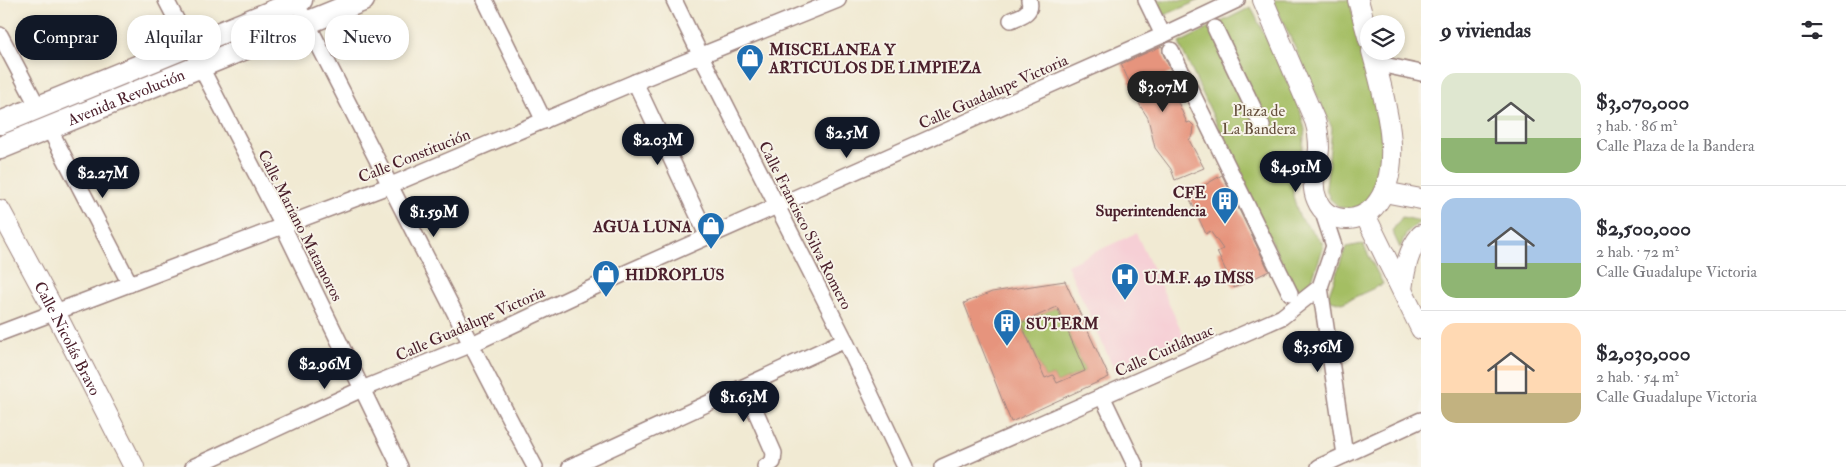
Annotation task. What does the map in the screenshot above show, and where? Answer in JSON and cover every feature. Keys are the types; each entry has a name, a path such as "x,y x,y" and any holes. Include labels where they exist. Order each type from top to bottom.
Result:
{"main road":[{"name":"Avenida Revolución","path":"315,20 363,0"},
{"path":"1263,0 1319,134 1319,149 1313,178 1313,189 1316,199 1322,210 1328,215 1342,219 1358,218 1365,215 1379,200 1384,192 1390,162 1391,138 1374,60"},
{"path":"1358,0 1362,15"},
{"name":"Avenida Revolución","path":"221,33 298,1"},
{"name":"Avenida Revolución","path":"0,148 231,55"},
{"name":"Avenida Revolución","path":"0,123 155,60"},
{"path":"1384,192 1421,199"},
{"name":"Calle Nicolás Bravo","path":"0,210 55,312 134,467"},
{"path":"1365,215 1421,329"},
{"path":"1402,288 1408,259 1416,240 1421,235"}],"street":[{"name":"Calle Mariano Matamoros","path":"166,0 174,15"},
{"path":"485,0 544,121"},
{"name":"Calle Francisco Silva Romero","path":"674,0 846,340 905,467"},
{"name":"Calle Constitución","path":"0,333 391,185 635,82 838,0"},
{"path":"1011,20 1028,12 1030,7 1029,0"},
{"path":"1146,0 1163,35"},
{"name":"Calle Guadalupe Victoria","path":"193,467 362,390 470,344 1163,35 1237,0"},
{"path":"298,1 304,15"},
{"path":"1215,28 1262,126"},
{"path":"0,35 38,107"},
{"path":"315,38 470,344 535,467"},
{"path":"1171,50 1290,293"},
{"name":"Calle Mariano Matamoros","path":"197,60 283,226 400,467"},
{"path":"1382,60 1421,73"},
{"path":"635,82 708,237"},
{"path":"49,128 130,284"},
{"path":"1322,210 1334,246 1320,288 1345,455"},
{"name":"Calle Cuitláhuac","path":"942,467 1282,317 1320,288"},
{"path":"570,467 846,340"},
{"path":"745,387 774,453 773,462 765,467"},
{"path":"1102,396 1136,467"},
{"path":"1319,467 1421,420"}],"shaded area":[{"name":"U.M.F. 49 IMSS","path":"1136,233 1184,336 1114,369 1067,265"}],"green space":[{"path":"1153,0 1200,0 1160,17"},
{"name":"Plaza de La Bandera","path":"1273,0 1349,0 1360,43 1360,60 1364,60 1380,121 1382,151 1376,185 1362,205 1352,209 1339,207 1330,199 1326,188 1332,128"},
{"name":"Plaza de La Bandera","path":"1251,7 1299,106 1305,130 1302,153 1294,172 1293,196 1299,216 1322,242 1323,249 1312,279 1297,296 1179,43"},
{"path":"1402,217 1421,221 1407,232 1400,248 1392,231"},
{"path":"1363,244 1383,284 1342,303 1327,299 1346,247"},
{"path":"1057,307 1085,371 1057,383 1053,375 1045,378 1021,323"}],"building":[{"path":"1162,46 1163,54 1172,73 1158,78 1178,102 1187,123 1190,122 1194,126 1193,135 1189,140 1204,168 1175,180 1171,169 1155,148 1148,118 1121,64"},
{"name":"CFE Superintendencia","path":"1222,175 1269,271 1234,288 1217,252 1223,249 1210,231 1206,234 1188,195"},
{"name":"SUTERM","path":"1065,281 1109,377 1011,422 964,303 992,292","holes":["1057,307 1085,371 1057,383 1053,375 1045,378 1021,323"]}],"place":[{"name":"MISCELANEA Y ARTICULOS DE LIMPIEZA","path":"750,82"},
{"name":"CFE Superintendencia","path":"1225,225"},
{"name":"AGUA LUNA","path":"711,250"},
{"name":"HIDROPLUS","path":"606,298"},
{"name":"U.M.F. 49 IMSS","path":"1125,301"},
{"name":"SUTERM","path":"1007,347"}]}
